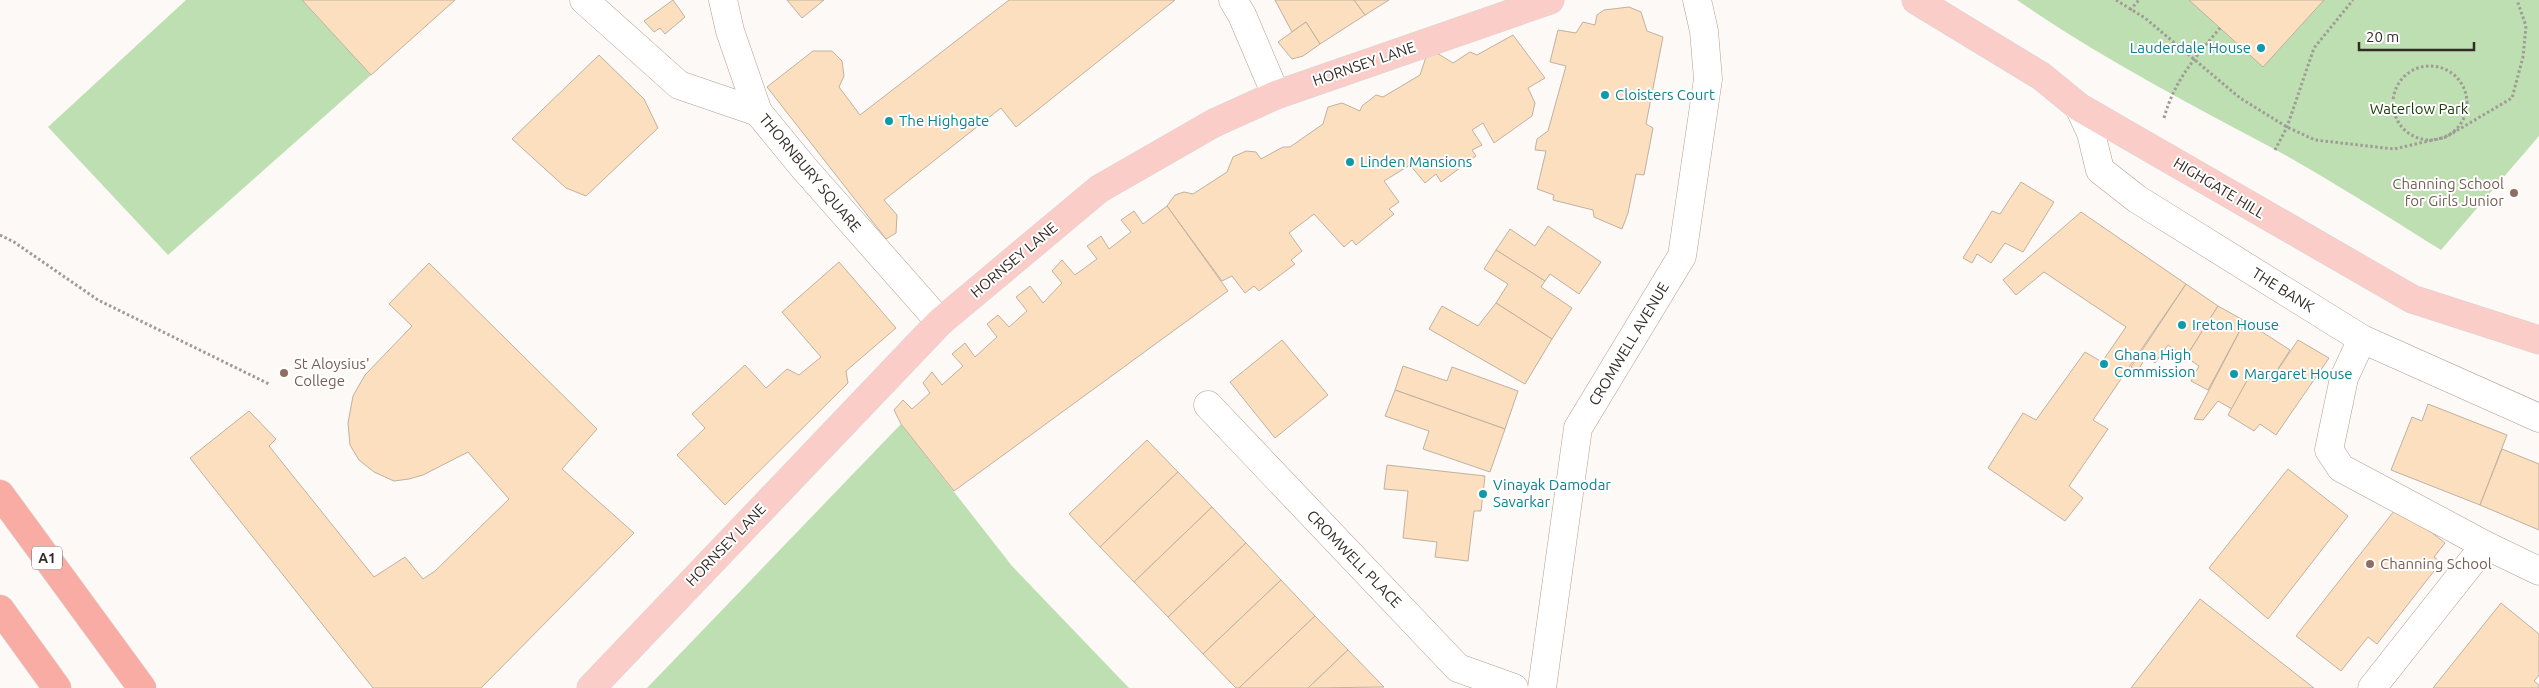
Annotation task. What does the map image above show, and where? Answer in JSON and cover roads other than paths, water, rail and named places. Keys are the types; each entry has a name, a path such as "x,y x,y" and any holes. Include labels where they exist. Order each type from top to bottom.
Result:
{"highway":[{"name":"A1","path":"0,494 142,688"},
{"path":"0,609 57,688"}],"main road":[{"name":"HORNSEY LANE","path":"591,688 940,322 1099,189 1214,123 1276,95 1550,0"},
{"name":"HIGHGATE HILL","path":"1916,0 2041,76 2079,107 2412,299 2539,340"}],"street":[{"path":"584,0 678,85 758,112"},
{"name":"THORNBURY SQUARE","path":"724,0 730,31 758,112 804,168 940,322"},
{"path":"1233,0 1242,15 1276,95"},
{"name":"CROMWELL AVENUE","path":"1542,688 1578,428 1682,256 1708,79 1705,38 1697,0"},
{"name":"THE BANK","path":"2079,107 2091,133 2100,170 2137,199 2362,339 2539,418"},
{"path":"2362,339 2344,378 2329,450 2341,468 2485,545 2539,571"},
{"name":"CROMWELL PLACE","path":"1208,406 1458,668 1514,688"},
{"path":"2372,688 2485,545"}],"place":[{"name":"Lauderdale House","path":"2261,48"},
{"name":"Cloisters Court","path":"1605,95"},
{"name":"The Highgate","path":"889,121"},
{"name":"Linden Mansions","path":"1350,162"},
{"name":"Channing School for Girls Junior","path":"2514,193"},
{"name":"Ireton House","path":"2182,325"},
{"name":"Ghana High Commission","path":"2104,364"},
{"name":"St Aloysius' College","path":"284,373"},
{"name":"Margaret House","path":"2234,374"},
{"name":"Vinayak Damodar Savarkar","path":"1483,494"},
{"name":"Channing School","path":"2370,564"}],"park label":[{"name":"Waterlow Park","path":"2419,109"}]}
